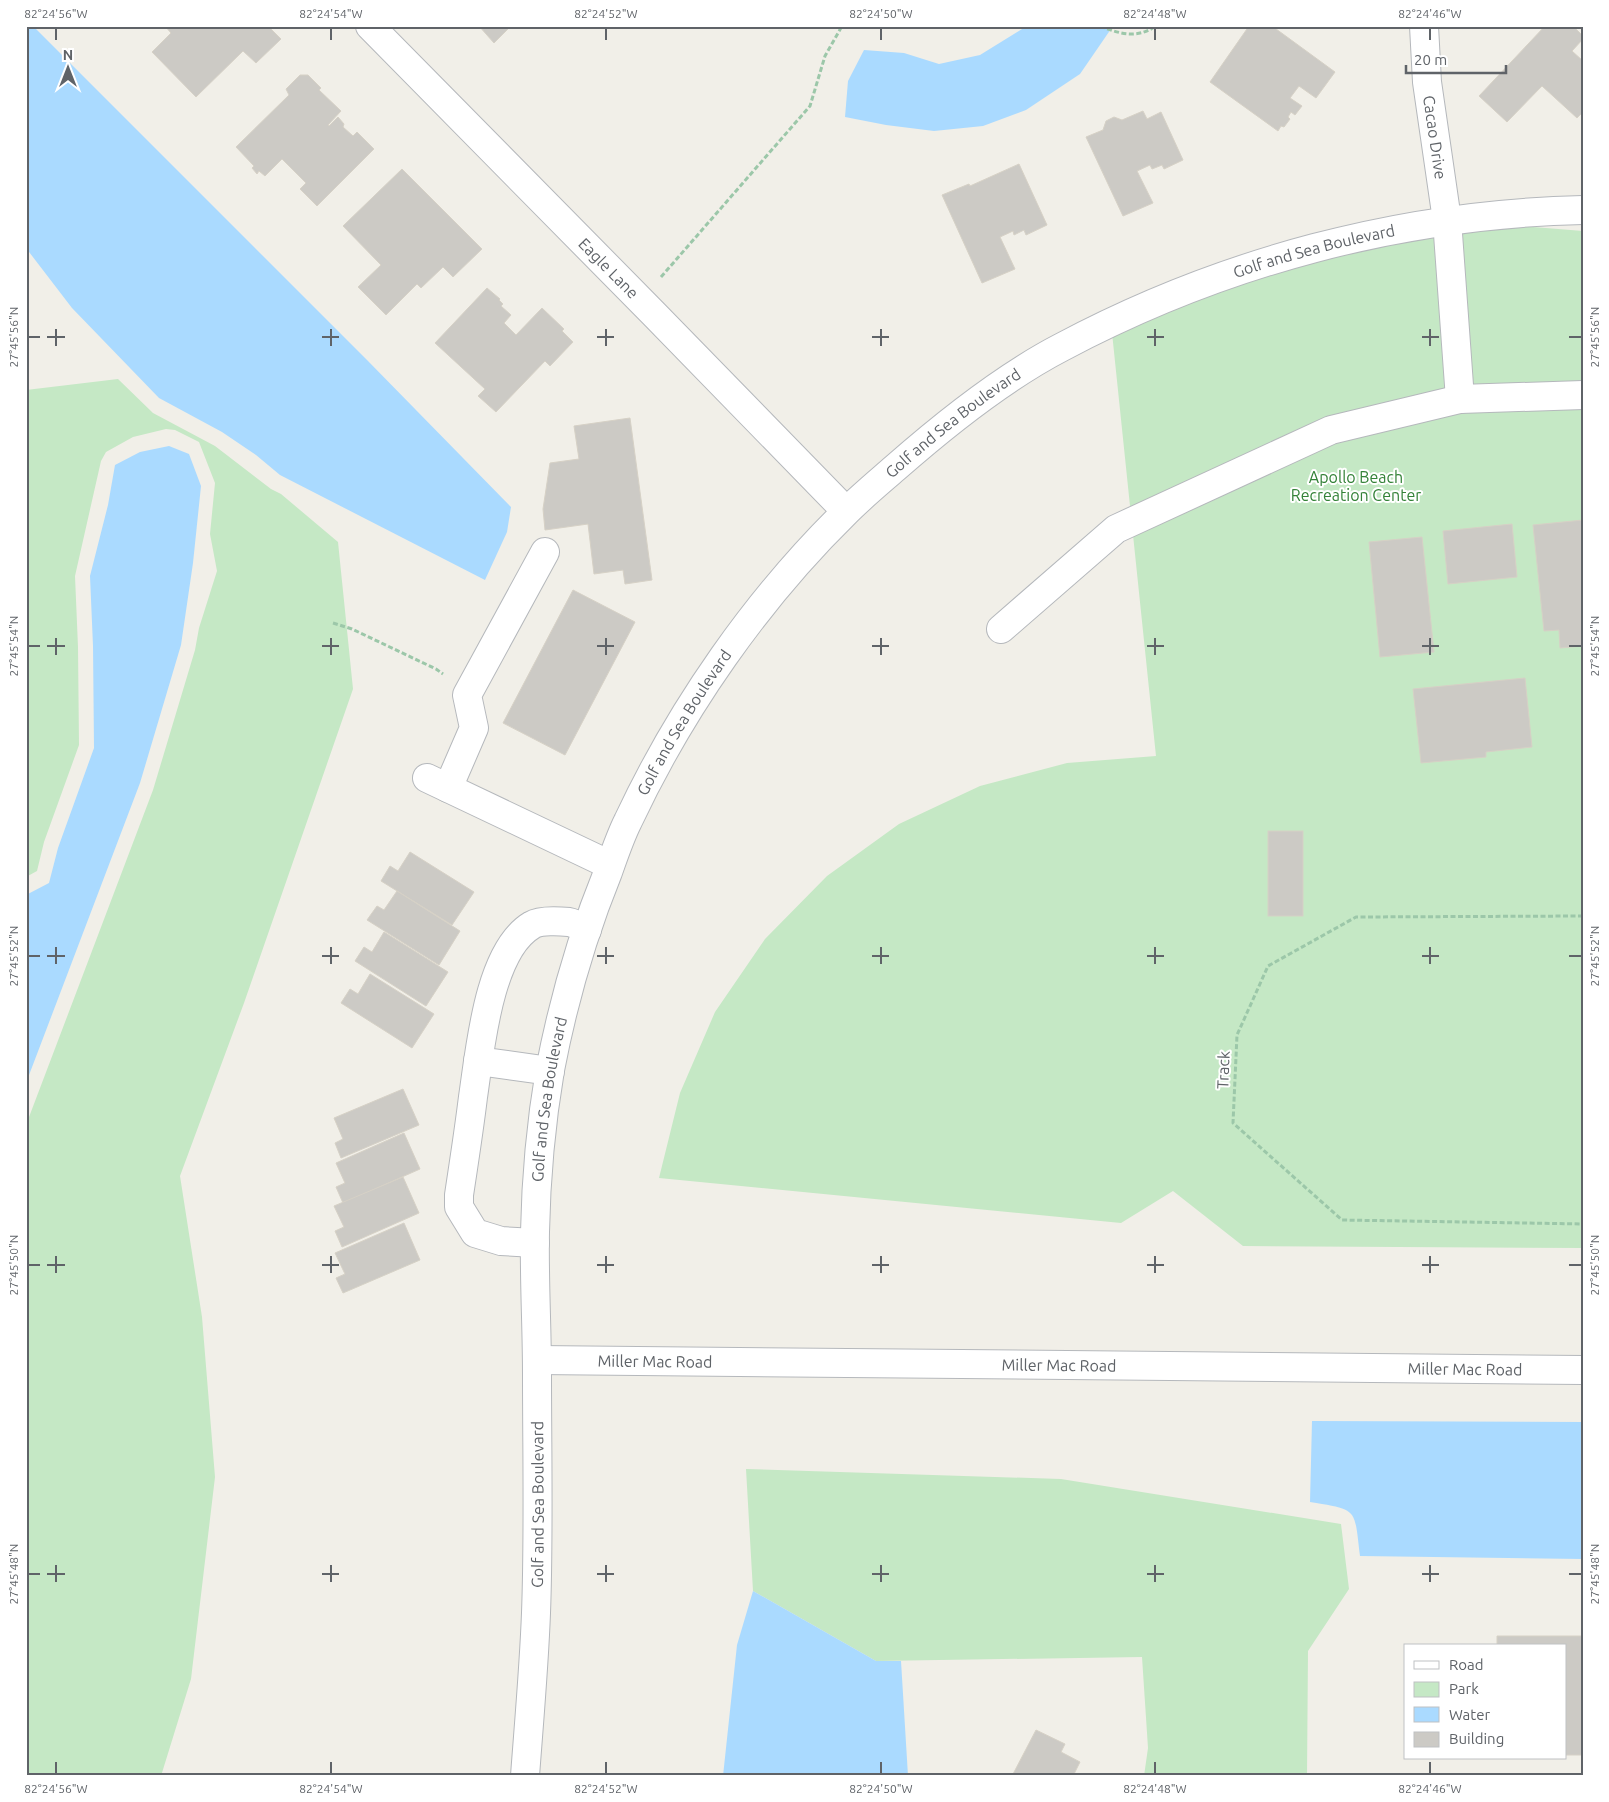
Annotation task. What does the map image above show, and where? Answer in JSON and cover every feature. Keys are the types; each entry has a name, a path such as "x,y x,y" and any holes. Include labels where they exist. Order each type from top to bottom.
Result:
{"street":[{"name":"Eagle Lane","path":"370,26 846,511"},
{"name":"Cacao Drive","path":"1424,26 1427,82 1447,220 1460,400"},
{"name":"Golf and Sea Boulevard","path":"525,1776 536,1613 537,1360 535,1243 540,1146 550,1071 567,991 610,864 626,824 666,749 722,659 779,585 846,511 916,449 981,397 1067,344 1143,307 1235,272 1331,242 1447,220 1531,211 1583,210"},
{"path":"1001,629 1116,528 1331,430 1460,400 1583,395"},
{"path":"544,552 467,695 474,728 438,783 610,864"},
{"path":"535,1243 501,1241 475,1233 459,1207 459,1195 484,1020 498,972 508,950 520,933 534,924 552,922 570,922 587,930"},
{"path":"478,1062 550,1071"},
{"name":"Miller Mac Road","path":"537,1360 1583,1370"}],"path":[{"path":"654,314 657,282 810,106 825,56 842,26"},
{"path":"1100,26 1128,35 1142,34 1156,26"},
{"path":"333,623 352,629 436,669"},
{"name":"Track","path":"1583,916 1356,917 1268,966 1237,1035 1233,1123 1342,1220 1583,1224"}],"green space":[{"name":"Apollo Beach Recreation Center","path":"1447,220 1583,231 1583,1248 1243,1246 1173,1191 1121,1223 659,1178 680,1093 715,1012 765,939 827,876 899,824 980,786 1067,763 1156,756 1111,323"},
{"path":"118,379 153,413 215,446 271,489 281,494 338,542 353,689 244,1003 180,1176 202,1317 215,1477 191,1679 161,1776 26,1776 26,1125 153,790 217,571 210,534 215,483 199,442 175,430 166,429 133,437 106,452 101,461 75,576 79,745 44,842 37,871 26,877 26,390"},
{"path":"746,1469 1061,1479 1341,1524 1349,1589 1308,1651 1307,1776 1144,1776 1148,1748 1142,1657 876,1661 753,1591"}],"water":[{"path":"26,26 33,26 511,507 507,532 485,580 280,475 256,455 222,432 159,398 72,308 26,248"},
{"path":"1027,26 1113,26 1080,74 1026,110 983,126 934,131 886,125 845,117 848,81 864,50 904,53 939,64 980,55"},
{"path":"169,446 189,454 201,486 193,563 181,645 140,783 26,1083 26,895 49,883 58,848 94,748 90,576 108,505 115,465 140,452"},
{"path":"1312,1421 1583,1422 1583,1559 1360,1556 1357,1528 1351,1514 1338,1507 1310,1502"},
{"path":"753,1591 876,1661 901,1661 908,1776 723,1776 737,1645"}],"building":[{"path":"165,26 268,26 281,39 256,63 243,51 196,97 152,52 171,33"},
{"path":"479,26 511,26 494,43"},
{"path":"1249,26 1272,26 1335,72 1316,98 1299,86 1290,98 1302,106 1295,115 1291,112 1288,117 1290,119 1278,131 1210,82"},
{"path":"1545,26 1573,26 1583,36 1583,39 1572,51 1583,61 1583,112 1577,118 1542,86 1507,122 1479,96"},
{"path":"300,75 308,75 321,88 319,90 341,111 329,126 338,117 344,124 343,127 353,136 357,132 374,149 317,206 300,189 306,183 282,159 265,176 259,171 257,174 252,168 254,166 236,147 289,95 286,89"},
{"path":"1143,111 1147,119 1161,112 1183,160 1164,169 1162,165 1152,169 1150,165 1137,171 1153,203 1123,216 1086,137 1103,130 1106,121 1114,117 1122,120"},
{"path":"1019,164 1047,225 1026,235 1024,230 1014,235 1013,231 1000,237 1015,269 982,283 942,195 969,184 970,186"},
{"path":"402,169 482,249 453,277 443,267 421,288 417,284 386,315 358,287 381,265 343,226"},
{"path":"487,288 500,299 503,304 501,306 511,315 504,323 516,335 542,308 564,329 562,331 573,342 550,366 545,361 496,412 478,396 485,389 435,343"},
{"path":"630,418 652,580 625,584 623,570 594,574 588,524 545,530 543,509 550,463 579,459 574,426"},
{"path":"1583,520 1583,646 1560,648 1559,630 1544,631 1533,525"},
{"path":"1512,524 1517,577 1448,584 1443,531"},
{"path":"1422,537 1434,652 1380,657 1369,542"},
{"path":"573,590 635,622 565,755 503,723"},
{"path":"1525,678 1532,747 1486,752 1486,757 1421,763 1413,689"},
{"path":"1268,831 1303,831 1303,916 1268,916"},
{"path":"410,852 474,892 452,925 381,881 390,866 398,871"},
{"path":"397,891 460,931 439,965 367,920 377,906 384,910"},
{"path":"384,932 448,972 426,1006 355,961 364,947 372,952"},
{"path":"370,974 434,1014 412,1048 341,1003 350,989 358,994"},
{"path":"403,1089 419,1125 341,1158 335,1143 343,1139 334,1118"},
{"path":"404,1133 420,1169 343,1203 336,1187 345,1183 336,1163"},
{"path":"403,1177 419,1213 342,1247 335,1231 344,1227 334,1206"},
{"path":"404,1223 420,1260 343,1293 336,1278 345,1274 335,1253"},
{"path":"1497,1636 1583,1636 1583,1755 1566,1755 1566,1644 1497,1644"},
{"path":"1036,1730 1065,1744 1061,1752 1080,1762 1073,1776 1012,1776"}]}
